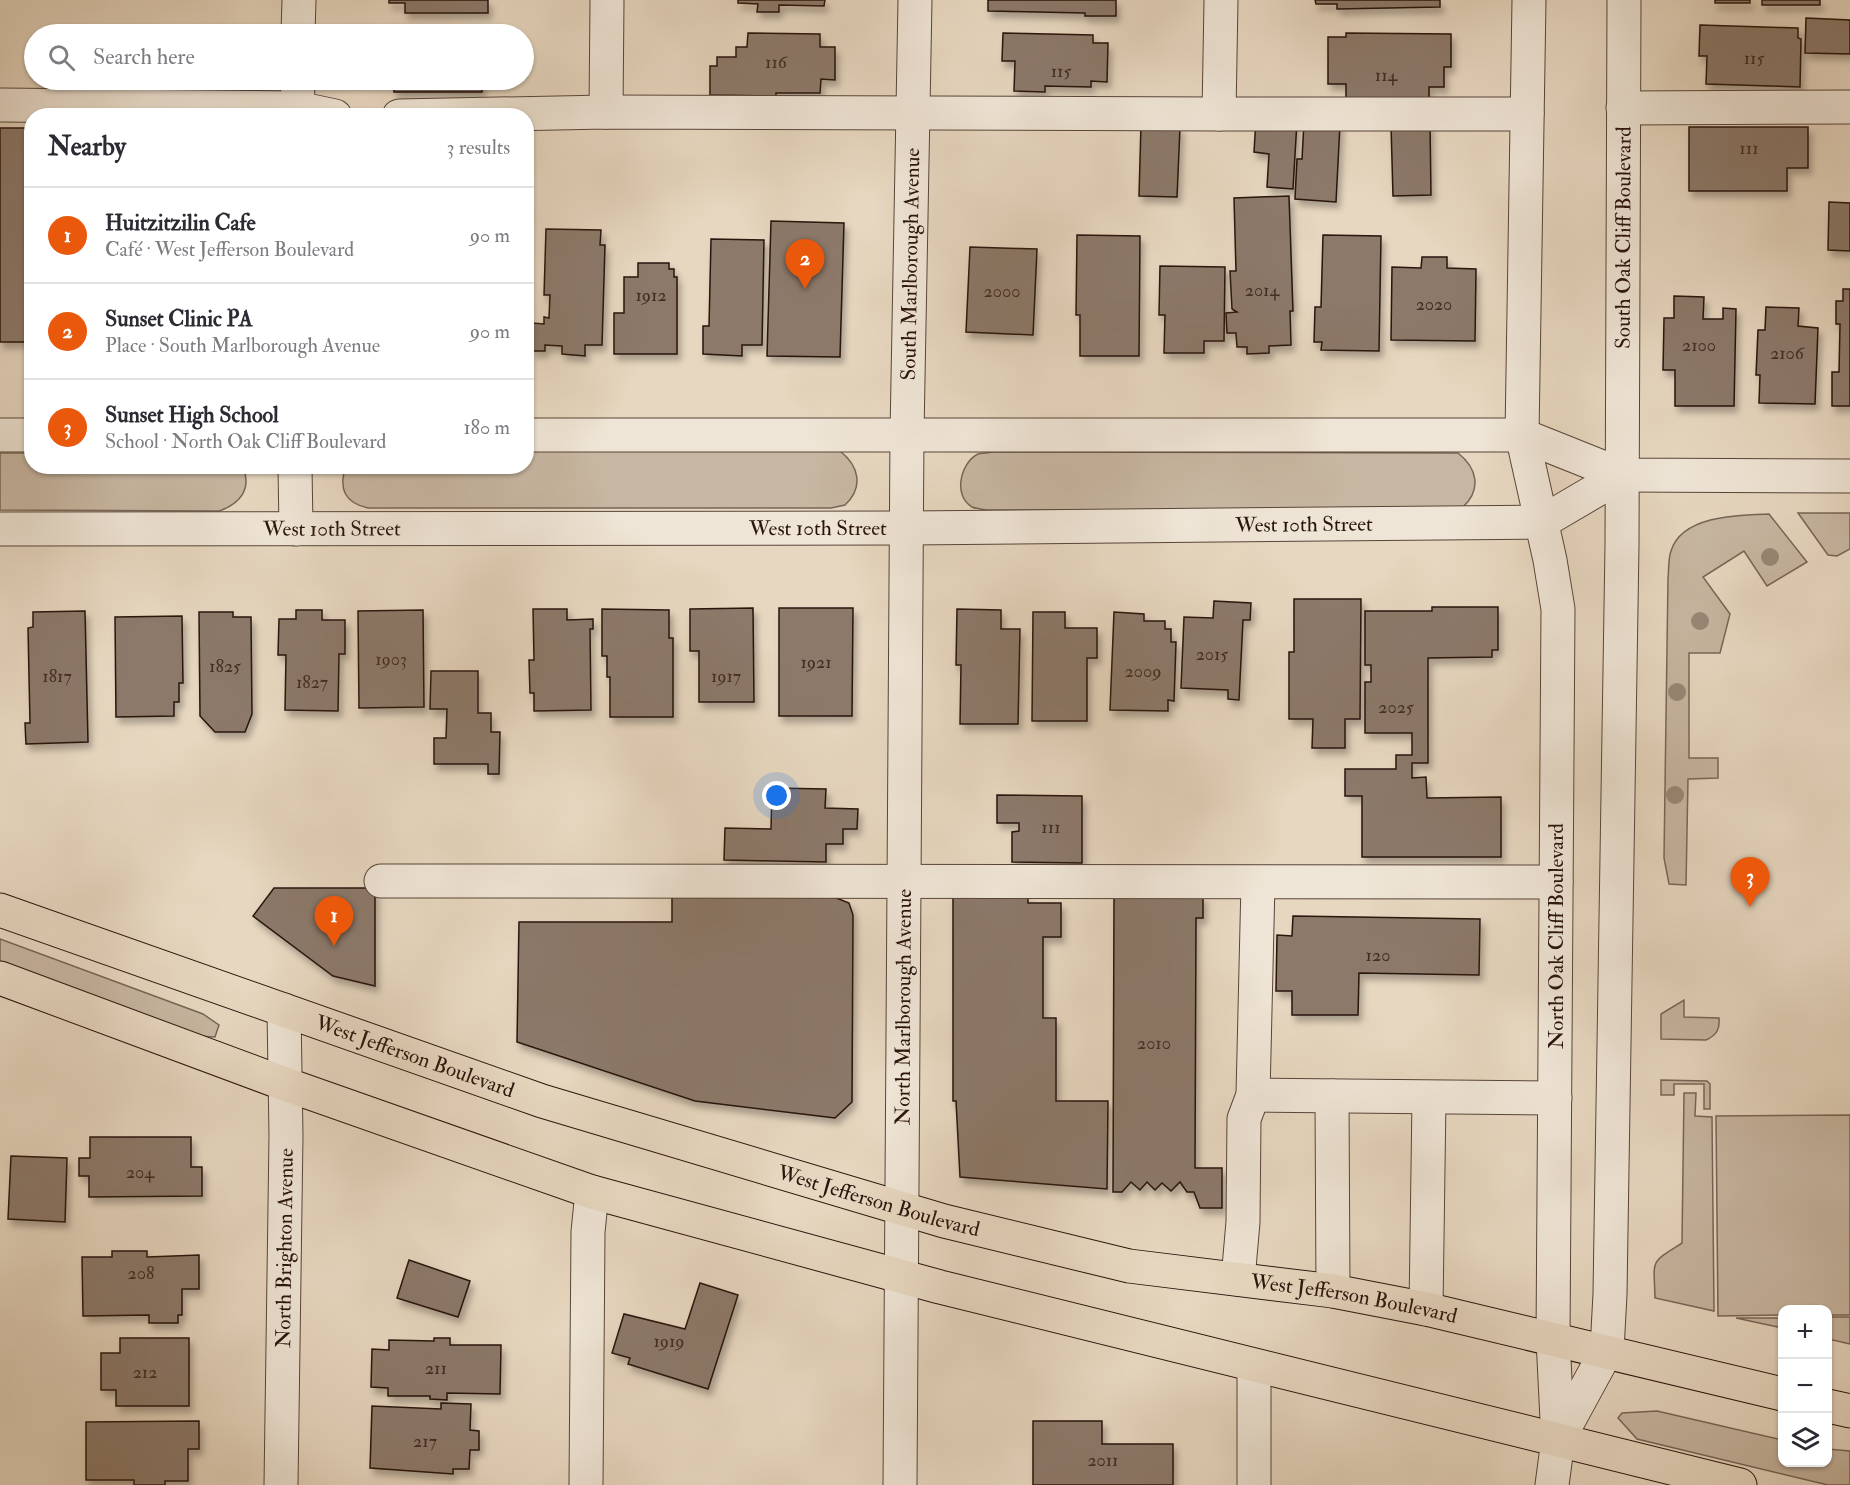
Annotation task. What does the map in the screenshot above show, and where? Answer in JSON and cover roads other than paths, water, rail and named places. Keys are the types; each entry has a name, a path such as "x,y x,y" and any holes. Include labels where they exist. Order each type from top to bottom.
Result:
{"main road":[{"name":"West Jefferson Boulevard","path":"0,910 542,1101 944,1221 1129,1266 1333,1291 1426,1309 1607,1350 1778,1393"},
{"path":"2,986 592,1192 902,1276 1254,1366 1740,1485"},
{"path":"1832,1407 1850,1411"}],"street":[{"path":"298,24 299,0"},
{"path":"606,112 607,0"},
{"name":"South Marlborough Avenue","path":"908,528 907,434 915,0"},
{"path":"1219,114 1221,0"},
{"path":"1522,435 1529,0"},
{"name":"South Oak Cliff Boulevard","path":"1622,475 1624,0"},
{"path":"0,105 297,101 314,108"},
{"path":"1623,108 1850,107"},
{"path":"534,113 1527,114"},
{"path":"0,435 24,435"},
{"path":"534,435 1522,435 1622,475 1850,477"},
{"name":"North Oak Cliff Boulevard","path":"1522,435 1542,522 1558,609 1553,1339 1558,1440 1552,1485"},
{"path":"295,474 296,529"},
{"name":"West 10th Street","path":"0,529 908,528 1542,522 1622,475"},
{"name":"North Oak Cliff Boulevard","path":"1558,1440 1607,1350 1610,1294 1622,475"},
{"name":"North Marlborough Avenue","path":"900,1485 908,528"},
{"path":"381,881 1556,882"},
{"path":"1239,1279 1244,1119 1253,1095 1258,883"},
{"name":"North Brighton Avenue","path":"280,1485 284,1010"},
{"path":"1253,1095 1555,1098"},
{"path":"1332,1096 1333,1291"},
{"path":"1426,1309 1429,1098"},
{"path":"586,1485 588,1232 592,1192"},
{"path":"1254,1366 1254,1485"}],"place":[{"name":"Sunset Clinic PA","path":"805,289"},
{"name":"Sunset High School","path":"1750,907"},
{"name":"Huitzitzilin Cafe","path":"334,946"}]}
